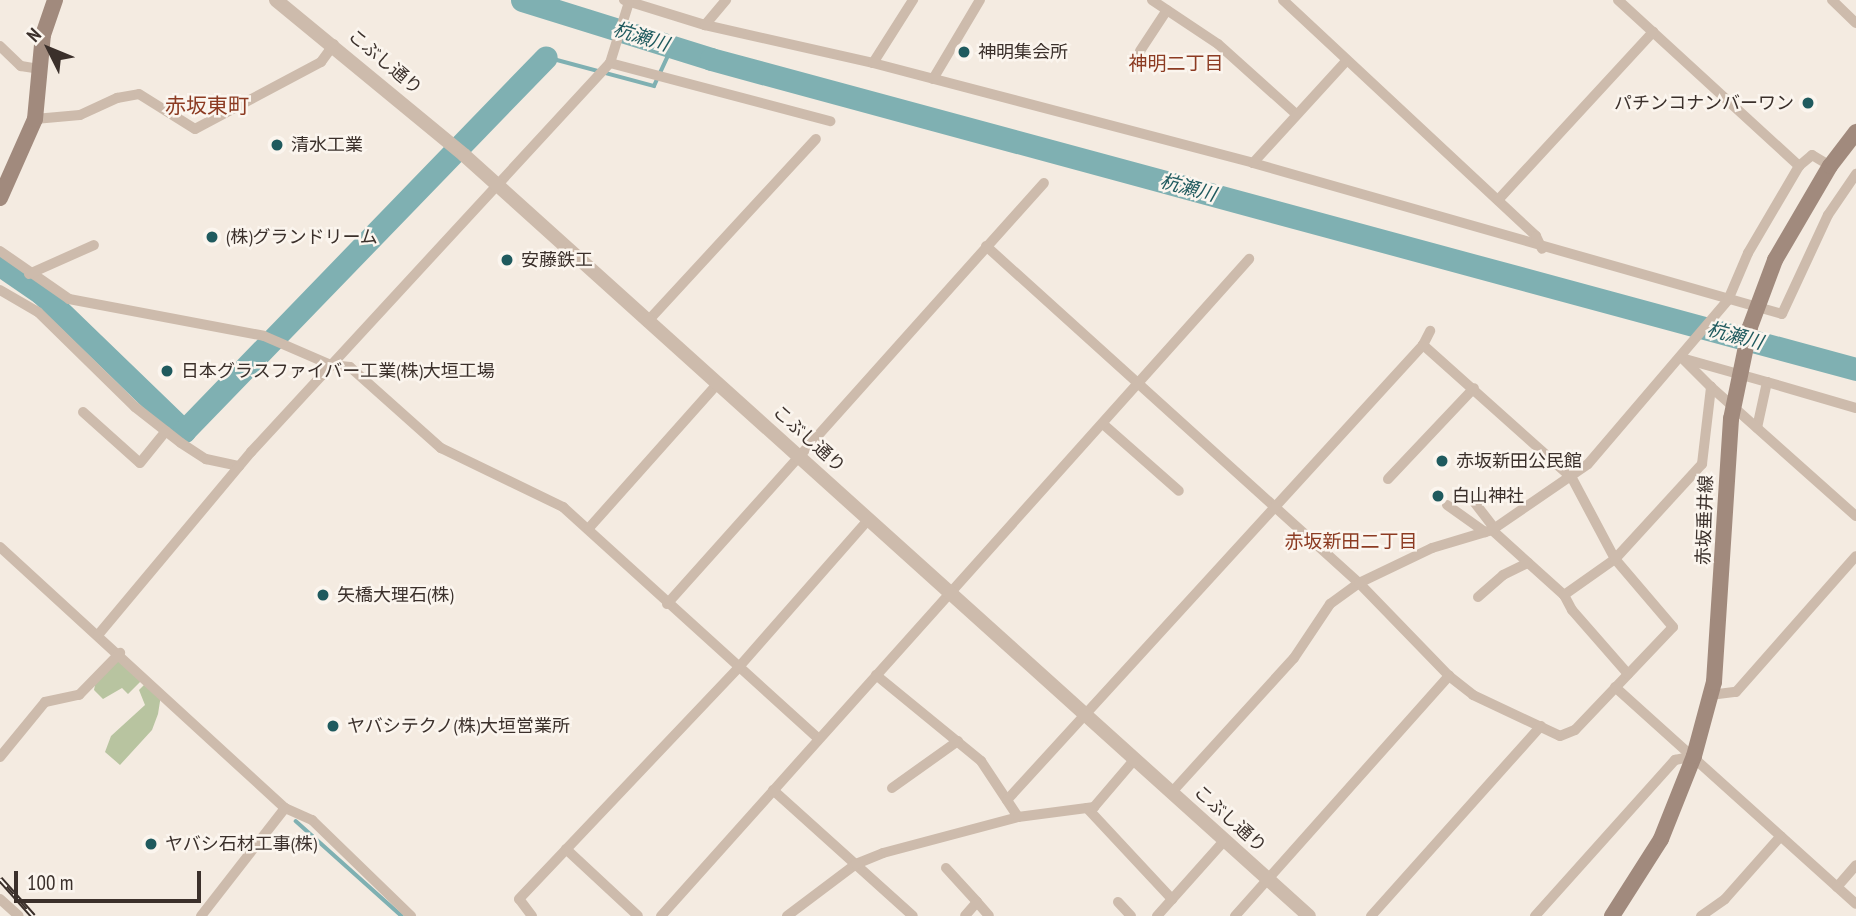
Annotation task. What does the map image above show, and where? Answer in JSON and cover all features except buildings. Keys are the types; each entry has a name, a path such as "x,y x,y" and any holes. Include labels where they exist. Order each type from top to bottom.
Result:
{"main road":[{"path":"0,198 35,119 43,35 55,0"},
{"name":"赤坂垂井線","path":"1612,916 1661,839 1694,756 1710,695 1722,608 1731,419 1741,359 1775,260 1830,166 1856,132"}],"street":[{"name":"こぶし通り","path":"276,0 334,44 464,155 1309,916"},
{"path":"668,14 672,0"},
{"path":"705,25 726,0"},
{"path":"873,63 913,0"},
{"path":"933,79 979,0"},
{"path":"1152,0 1218,44 1296,114"},
{"path":"1283,0 1536,236 1542,249"},
{"path":"1618,0 1800,166"},
{"path":"1832,0 1856,23"},
{"path":"98,635 239,466 606,66 627,3 705,25 873,63 1253,163 1726,304 1782,314 1828,215 1856,173"},
{"path":"1140,51 1167,10"},
{"path":"1497,200 1653,32"},
{"path":"35,119 80,115 117,98 138,94 195,129 321,62 334,44"},
{"path":"0,46 21,66 39,69"},
{"path":"1253,163 1347,60"},
{"path":"606,66 659,76 830,121"},
{"path":"647,322 816,139"},
{"path":"1172,792 1294,658 1331,604 1359,583 1432,548 1491,530 1572,478 1685,355 1726,304 1748,253 1800,166 1812,155 1830,166"},
{"path":"667,604 1044,183"},
{"path":"29,274 94,245"},
{"path":"986,246 1137,387 1359,583 1449,676 1474,695 1560,736 1575,730 1674,627 1615,559 1572,478 1423,345"},
{"path":"0,251 29,274 69,299 264,336 331,365 350,367 441,448 563,507 819,739"},
{"path":"661,916 1249,259"},
{"path":"0,290 38,312 166,431 206,459 239,466"},
{"path":"1007,800 1423,345 1430,331"},
{"path":"1685,355 1856,408"},
{"path":"1685,355 1711,387 1856,516"},
{"path":"1757,428 1767,382"},
{"path":"589,528 718,383"},
{"path":"1564,595 1615,559 1702,464 1711,387"},
{"path":"1388,479 1474,388"},
{"path":"83,412 140,463 166,431"},
{"path":"1103,424 1179,491"},
{"path":"1468,494 1491,530"},
{"path":"1447,505 1491,530 1564,595 1572,610 1628,674"},
{"path":"532,916 519,899 738,668 869,519"},
{"path":"0,547 120,653 285,808 312,820 411,916"},
{"path":"1710,695 1736,692 1856,556"},
{"path":"1478,597 1503,575 1528,563"},
{"path":"0,757 45,702 79,695 120,653"},
{"path":"876,674 981,761 1018,817"},
{"path":"1235,916 1449,676"},
{"path":"1615,687 1856,904"},
{"path":"1371,916 1541,726"},
{"path":"892,788 958,741"},
{"path":"1535,916 1675,760 1694,756"},
{"path":"787,916 856,864 883,853 1018,817 1094,807 1135,760"},
{"path":"773,790 913,916"},
{"path":"201,916 285,808"},
{"path":"1087,808 1172,899"},
{"path":"1700,916 1725,899 1781,836"},
{"path":"1157,916 1224,841"},
{"path":"566,849 638,916"},
{"path":"1837,887 1856,865"},
{"path":"946,868 989,916"},
{"path":"0,899 19,916"},
{"path":"965,916 977,902"},
{"path":"1118,902 1131,916"}],"green space":[{"path":"118,658 142,680 128,694 122,688 103,699 94,690 95,685"},
{"path":"147,682 161,695 158,714 152,730 120,765 105,752 111,736 145,705 139,690"}],"waterway":[{"name":"杭瀬川","path":"522,0 711,59 1856,369"},
{"path":"546,57 654,86 672,47"},
{"path":"0,265 41,293 184,431 546,57"},
{"path":"296,821 402,916"}],"railway":[{"path":"0,879 33,916"}],"place":[{"name":"神明集会所","path":"964,52"},
{"name":"パチンコナンバーワン","path":"1808,103"},
{"name":"清水工業","path":"277,145"},
{"name":"(株)グランドリーム","path":"212,237"},
{"name":"安藤鉄工","path":"507,260"},
{"name":"日本グラスファイバー工業(株)大垣工場","path":"167,371"},
{"name":"赤坂新田公民館","path":"1442,461"},
{"name":"白山神社","path":"1438,496"},
{"name":"矢橋大理石(株)","path":"323,595"},
{"name":"ヤバシテクノ(株)大垣営業所","path":"333,726"},
{"name":"ヤバシ石材工事(株)","path":"151,844"}],"district":[{"name":"神明二丁目","path":"1176,64"},
{"name":"赤坂東町","path":"207,106"},
{"name":"赤坂新田二丁目","path":"1351,542"}]}
